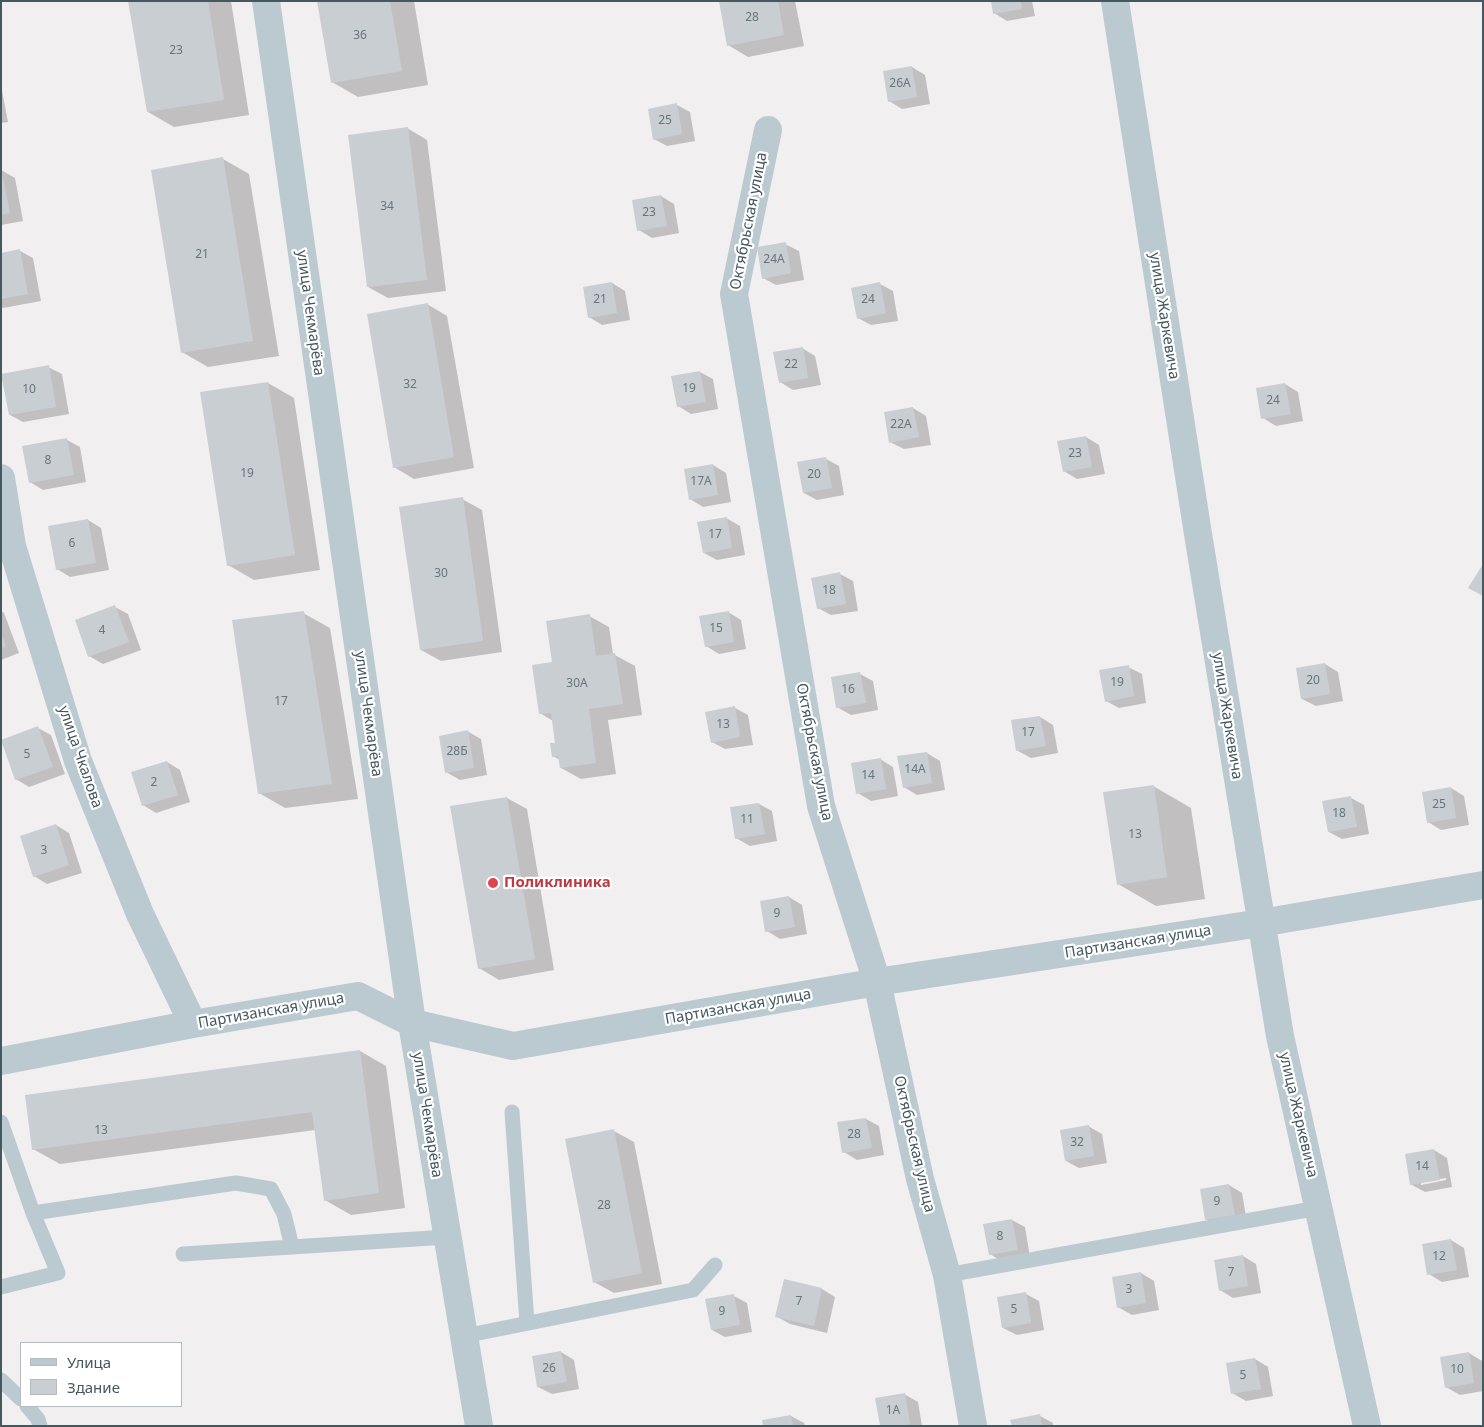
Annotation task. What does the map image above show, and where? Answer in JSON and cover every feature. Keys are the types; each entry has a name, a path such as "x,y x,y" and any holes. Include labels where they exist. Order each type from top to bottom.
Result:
{"street":[{"name":"улица Чекмарёва","path":"266,1 412,1023 479,1426"},
{"name":"улица Жаркевича","path":"1115,1 1198,534 1280,1036 1367,1426"},
{"name":"Октябрьская улица","path":"768,130 734,294 821,806 878,982 920,1179 947,1275 973,1426"},
{"name":"улица Чкалова","path":"1,478 12,546 78,761 140,914 193,1024"},
{"name":"Партизанская улица","path":"1,1061 193,1024 358,996 412,1023 513,1046 878,982 1261,923 1483,885"}],"lane":[{"path":"512,1112 527,1323"},
{"path":"1,1122 58,1273 1,1287"},
{"path":"34,1213 236,1183 271,1189 284,1214 292,1247"},
{"path":"947,1275 1318,1208"},
{"path":"183,1254 448,1237"},
{"path":"464,1336 694,1290 715,1264"},
{"path":"1,1380 20,1398"},
{"path":"27,1407 38,1420 40,1426"}],"building":[{"path":"128,1 208,1 224,100 147,112"},
{"path":"317,1 390,1 402,71 331,83"},
{"path":"719,1 778,1 784,35 727,46"},
{"path":"991,1 1021,1 1022,9 993,14"},
{"path":"912,66 917,97 888,102 883,71"},
{"path":"677,103 682,134 653,140 648,109"},
{"path":"408,127 427,280 367,287 348,135"},
{"path":"223,157 253,341 181,353 151,170"},
{"path":"1,168 10,213 1,215"},
{"path":"661,195 667,226 637,231 632,200"},
{"path":"786,242 791,273 762,279 757,247"},
{"path":"20,249 28,294 1,299 1,253"},
{"path":"612,282 617,313 588,318 583,287"},
{"path":"880,282 886,313 857,319 851,288"},
{"path":"428,303 454,457 393,468 367,314"},
{"path":"803,347 808,378 779,383 773,352"},
{"path":"49,365 56,407 9,415 1,374"},
{"path":"700,371 706,402 677,407 671,376"},
{"path":"268,382 295,555 227,566 200,392"},
{"path":"1285,383 1291,414 1261,419 1256,388"},
{"path":"913,407 919,437 889,443 884,412"},
{"path":"1086,436 1092,467 1063,472 1057,441"},
{"path":"67,438 74,475 29,483 22,446"},
{"path":"826,457 832,488 803,493 797,462"},
{"path":"713,464 718,495 689,500 684,469"},
{"path":"463,497 483,641 420,650 399,507"},
{"path":"727,517 732,548 703,553 697,522"},
{"path":"88,519 96,563 56,570 48,526"},
{"path":"1483,564 1483,596 1468,588"},
{"path":"840,572 846,604 817,609 811,578"},
{"path":"115,605 129,642 88,657 75,620"},
{"path":"304,611 332,784 258,794 232,620"},
{"path":"729,611 734,642 705,647 699,616"},
{"path":"590,614 596,656 615,653 623,704 589,709 596,763 560,768 558,756 552,757 550,743 555,743 551,713 539,714 532,665 552,662 546,621"},
{"path":"1,632 6,646 1,648"},
{"path":"1325,663 1330,694 1301,699 1296,668"},
{"path":"1129,665 1134,696 1105,702 1099,670"},
{"path":"860,672 866,703 836,708 831,677"},
{"path":"735,706 740,737 711,743 705,712"},
{"path":"1040,716 1046,746 1016,751 1011,720"},
{"path":"38,726 53,767 15,780 1,740"},
{"path":"468,730 474,768 445,773 439,736"},
{"path":"927,752 932,783 903,788 897,756"},
{"path":"881,758 886,789 856,794 851,763"},
{"path":"167,761 178,795 142,806 131,772"},
{"path":"1154,785 1167,877 1117,885 1103,792"},
{"path":"1451,787 1456,818 1427,823 1422,792"},
{"path":"1351,796 1357,827 1328,832 1322,801"},
{"name":"Поликлиника","path":"507,797 535,959 478,969 450,806"},
{"path":"759,803 765,834 735,839 730,807"},
{"path":"56,824 69,865 33,877 20,836"},
{"path":"789,896 795,927 765,932 760,901"},
{"path":"360,1050 379,1193 324,1201 312,1112 32,1150 25,1095"},
{"path":"866,1118 872,1148 842,1153 837,1122"},
{"path":"1089,1125 1094,1156 1065,1161 1060,1130"},
{"path":"614,1129 642,1273 593,1283 565,1139"},
{"path":"1434,1149 1440,1180 1410,1185 1405,1154"},
{"path":"1229,1184 1235,1215 1205,1220 1200,1189"},
{"path":"1012,1219 1018,1250 989,1255 983,1224"},
{"path":"1451,1239 1457,1270 1427,1275 1422,1244"},
{"path":"1243,1255 1248,1286 1219,1291 1214,1260"},
{"path":"1141,1272 1146,1303 1117,1308 1112,1277"},
{"path":"784,1279 822,1288 814,1326 775,1317"},
{"path":"1026,1292 1031,1323 1002,1328 997,1297"},
{"path":"734,1294 740,1325 711,1330 705,1299"},
{"path":"561,1351 567,1382 537,1387 532,1356"},
{"path":"1469,1352 1474,1383 1445,1388 1440,1357"},
{"path":"1255,1358 1261,1389 1231,1394 1226,1363"},
{"path":"905,1393 910,1424 880,1426 875,1398"},
{"path":"1040,1414 1042,1426 1012,1426 1010,1420"},
{"path":"791,1415 793,1426 763,1426 762,1420"}],"place":[{"name":"Поликлиника","path":"493,883"}]}
